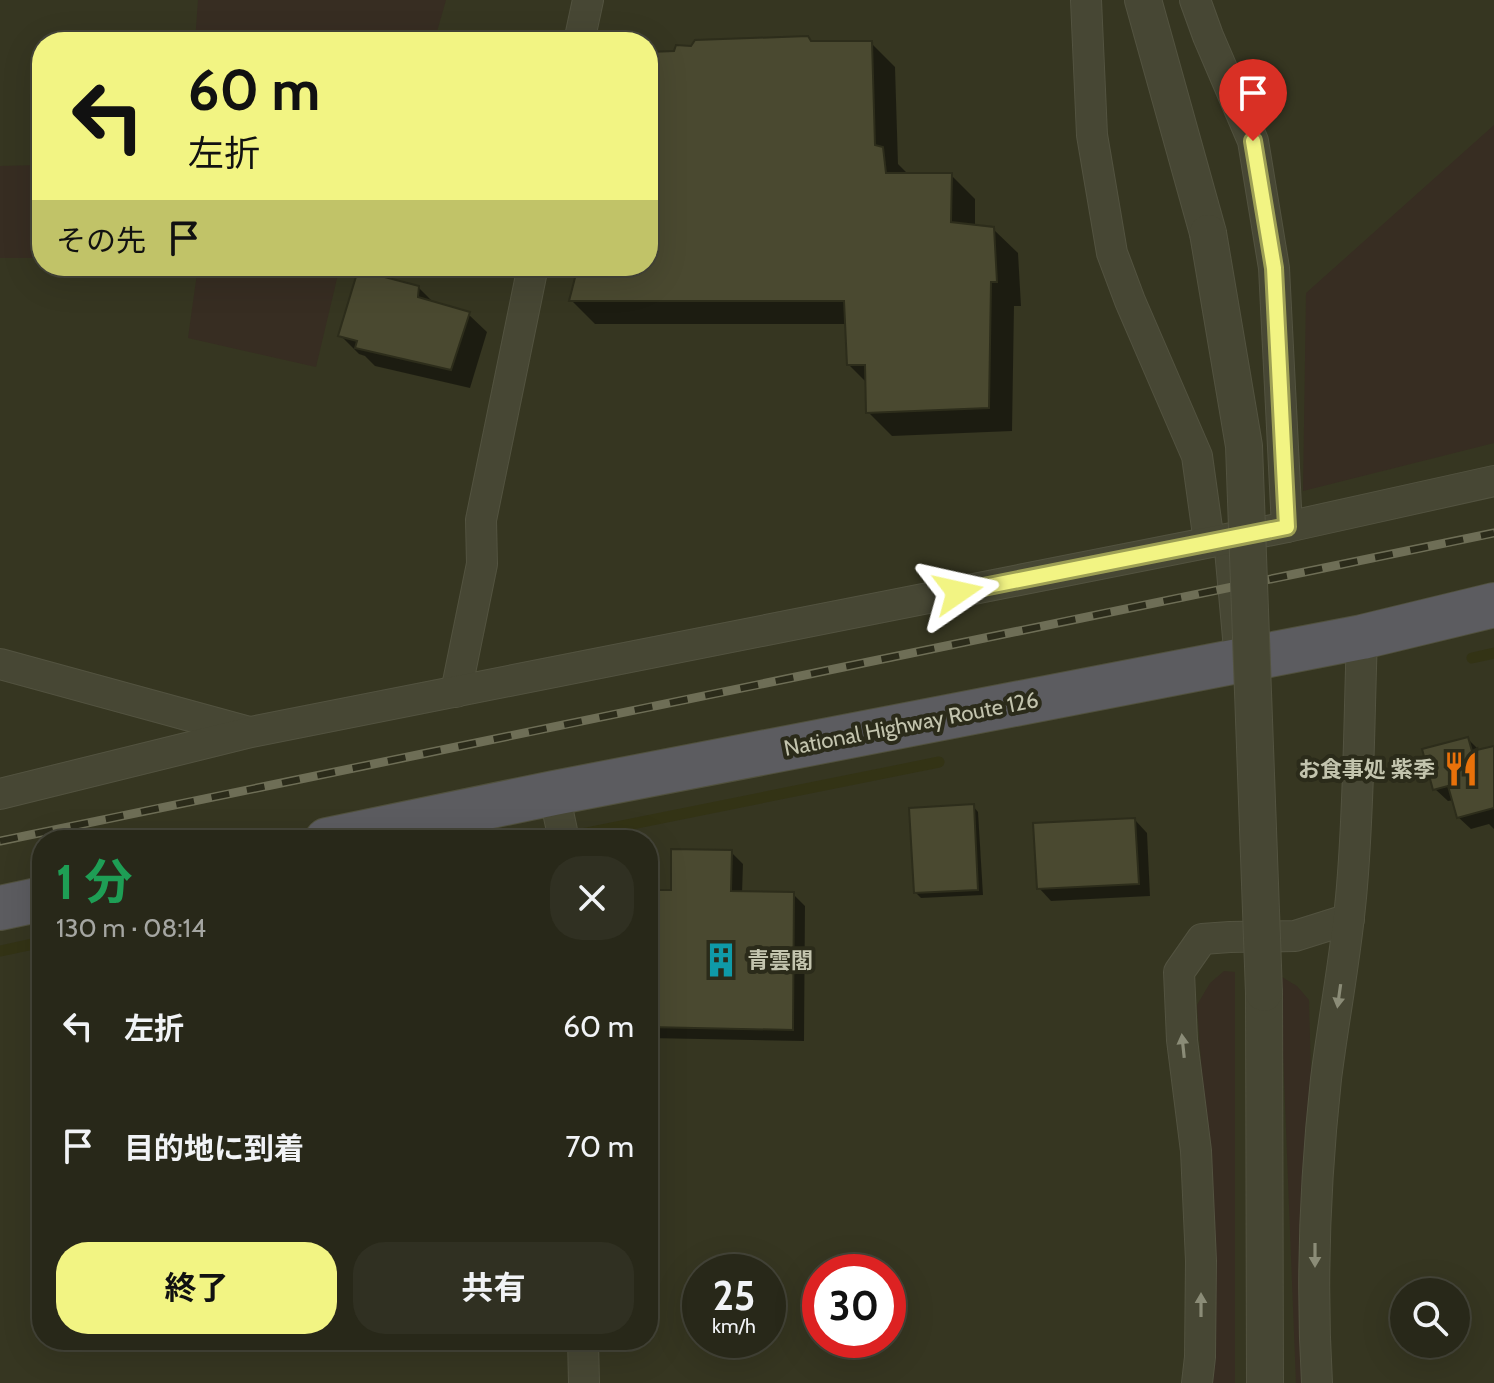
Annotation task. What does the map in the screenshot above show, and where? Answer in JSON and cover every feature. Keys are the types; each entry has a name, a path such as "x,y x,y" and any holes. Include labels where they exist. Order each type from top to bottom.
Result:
{"highway":[{"name":"National Highway Route 126","path":"444,830 560,820 1236,661 1362,637 1494,605"},
{"path":"0,908 32,901"}],"street":[{"path":"581,32 588,0"},
{"path":"1086,0 1092,135 1112,253 1197,456 1217,541 1236,661"},
{"path":"1143,0 1208,233 1244,446 1264,993 1265,1383"},
{"path":"1195,0 1253,141 1274,268 1287,527"},
{"path":"456,692 482,564 481,520 531,276"},
{"path":"0,794 251,732 1287,527 1494,481"},
{"path":"1317,1383 1314,1336 1315,1224 1326,1079 1352,886 1362,637"},
{"path":"0,664 251,732"},
{"path":"1197,1383 1201,1325 1198,1183 1182,1040 1179,972 1202,939 1295,936 1349,919"},
{"path":"583,1350 584,1383"}],"shaded area":[{"path":"198,0 446,0 437,32 196,32"},
{"path":"1494,125 1494,443 1303,491 1306,293"},
{"path":"32,165 32,258 0,258 0,166"},
{"path":"197,276 338,276 316,367 188,338"},
{"path":"1224,971 1235,972 1235,1383 1208,1383 1216,1270 1197,1005 1210,983"},
{"path":"1280,976 1297,986 1309,1000 1312,1116 1308,1383 1296,1383"}],"building":[{"path":"808,36 811,41 872,41 875,145 883,147 886,173 952,173 951,222 994,227 997,282 991,282 989,408 866,413 865,365 847,365 844,301 569,301 575,276 658,276 658,52 674,51 676,45 691,46 695,40"},
{"path":"356,276 381,276 419,286 418,297 470,312 451,370 355,348 357,341 338,336"},
{"name":"お食事処 紫季","path":"1468,737 1472,751 1494,746 1494,808 1457,818 1448,786 1433,790 1422,749"},
{"path":"974,804 978,890 914,893 909,808"},
{"path":"1135,818 1139,884 1037,889 1033,823"},
{"name":"青雲閣","path":"671,849 732,850 731,891 794,892 793,1030 658,1027 658,890 671,890"}],"waterway":[{"path":"1472,658 1494,653"},
{"path":"602,830 939,762"},
{"path":"0,951 32,944"}],"railway":[{"path":"53,830 1494,533"},
{"path":"0,841 32,834"}],"place":[{"name":"お食事処 紫季","path":"1461,769"},
{"name":"青雲閣","path":"721,960"}],"route":[{"path":"958,592 1287,527 1274,268 1253,141"}]}
